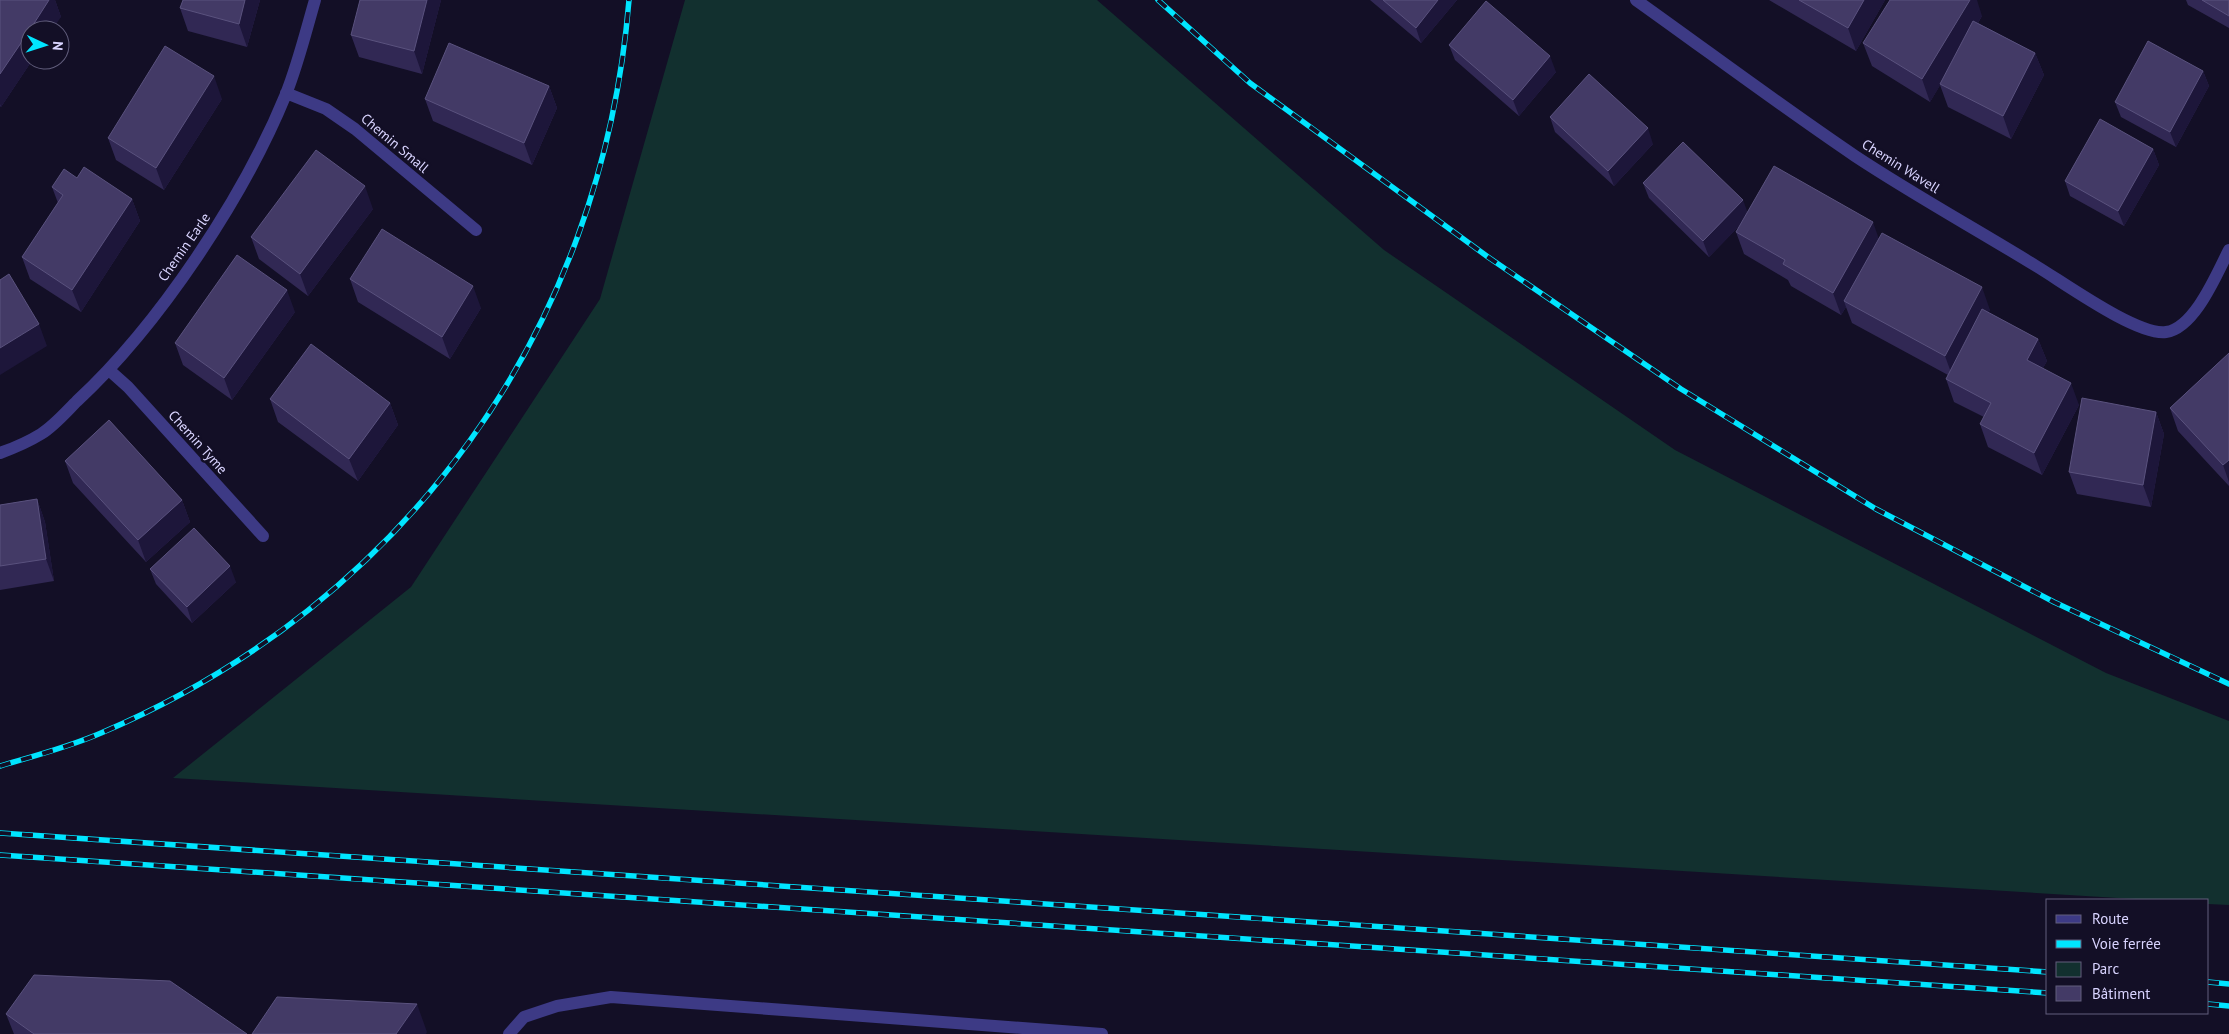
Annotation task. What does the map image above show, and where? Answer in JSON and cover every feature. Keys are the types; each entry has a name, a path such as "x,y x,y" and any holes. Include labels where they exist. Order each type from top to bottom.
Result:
{"street":[{"name":"Chemin Earle","path":"0,454 42,433 109,370 184,273 229,206 286,93 315,0"},
{"name":"Chemin Wavell","path":"1636,0 1856,156 2099,304 2143,328 2165,332 2182,325 2190,318 2229,250"},
{"name":"Chemin Small","path":"286,93 326,109 355,129 476,230"},
{"name":"Chemin Tyme","path":"109,370 128,387 263,536"},
{"path":"509,1034 524,1018 548,1008 612,997 1102,1034"}],"green space":[{"path":"685,0 1097,0 1384,250 1675,450 2106,673 2229,721 2229,905 2209,904 2209,899 2135,899 173,778 411,587 600,299"}],"building":[{"path":"0,0 49,0 36,20 20,20 20,44 0,74"},
{"path":"183,0 245,0 239,24 180,8"},
{"path":"360,0 427,0 414,51 351,35"},
{"path":"1383,0 1438,0 1416,28"},
{"path":"1799,0 1864,0 1848,28"},
{"path":"1890,0 1970,0 1922,79 1863,43"},
{"path":"2202,0 2229,0 2229,16"},
{"path":"1486,1 1550,56 1513,100 1449,45"},
{"path":"1973,21 2035,53 2003,116 1940,84"},
{"path":"2148,41 2203,71 2170,132 2115,102"},
{"path":"449,43 549,86 524,143 425,99"},
{"path":"165,46 214,76 156,168 108,138"},
{"path":"1589,74 1648,128 1608,171 1550,117"},
{"path":"2100,119 2153,149 2118,211 2065,181"},
{"path":"1683,142 1743,200 1703,241 1643,183"},
{"path":"316,150 365,186 300,274 251,237"},
{"path":"1774,166 1873,222 1833,293 1783,264 1785,260 1736,232"},
{"path":"84,167 132,199 72,290 22,257 63,195 52,187 64,169 77,178"},
{"path":"382,229 473,286 442,337 350,279"},
{"path":"1882,233 1982,287 1945,356 1844,301"},
{"path":"237,255 287,290 224,378 175,343"},
{"path":"9,274 39,324 0,348 0,280"},
{"path":"1982,309 2038,339 2027,360 2071,383 2034,453 1980,424 1991,403 1946,379"},
{"path":"311,344 390,403 349,459 270,399"},
{"path":"2229,353 2229,460 2223,465 2170,408"},
{"path":"2082,398 2156,412 2143,485 2069,472"},
{"path":"109,420 182,500 138,540 65,461"},
{"path":"37,499 46,559 0,566 0,505"},
{"path":"194,528 230,566 187,607 150,569"},
{"path":"34,975 170,981 247,1034 34,1034 6,1014"},
{"path":"277,997 417,1004 396,1034 252,1034"}],"railway":[{"path":"0,766 64,747 101,733 210,678 308,610 395,531 469,442 530,343 578,235 611,121 629,0"},
{"path":"1158,0 1250,83 1488,257 1681,389 1876,509 2054,602 2229,684"},
{"path":"0,833 2046,972"},
{"path":"0,855 2046,993"},
{"path":"2209,982 2229,984"},
{"path":"2209,1004 2229,1006"}]}
